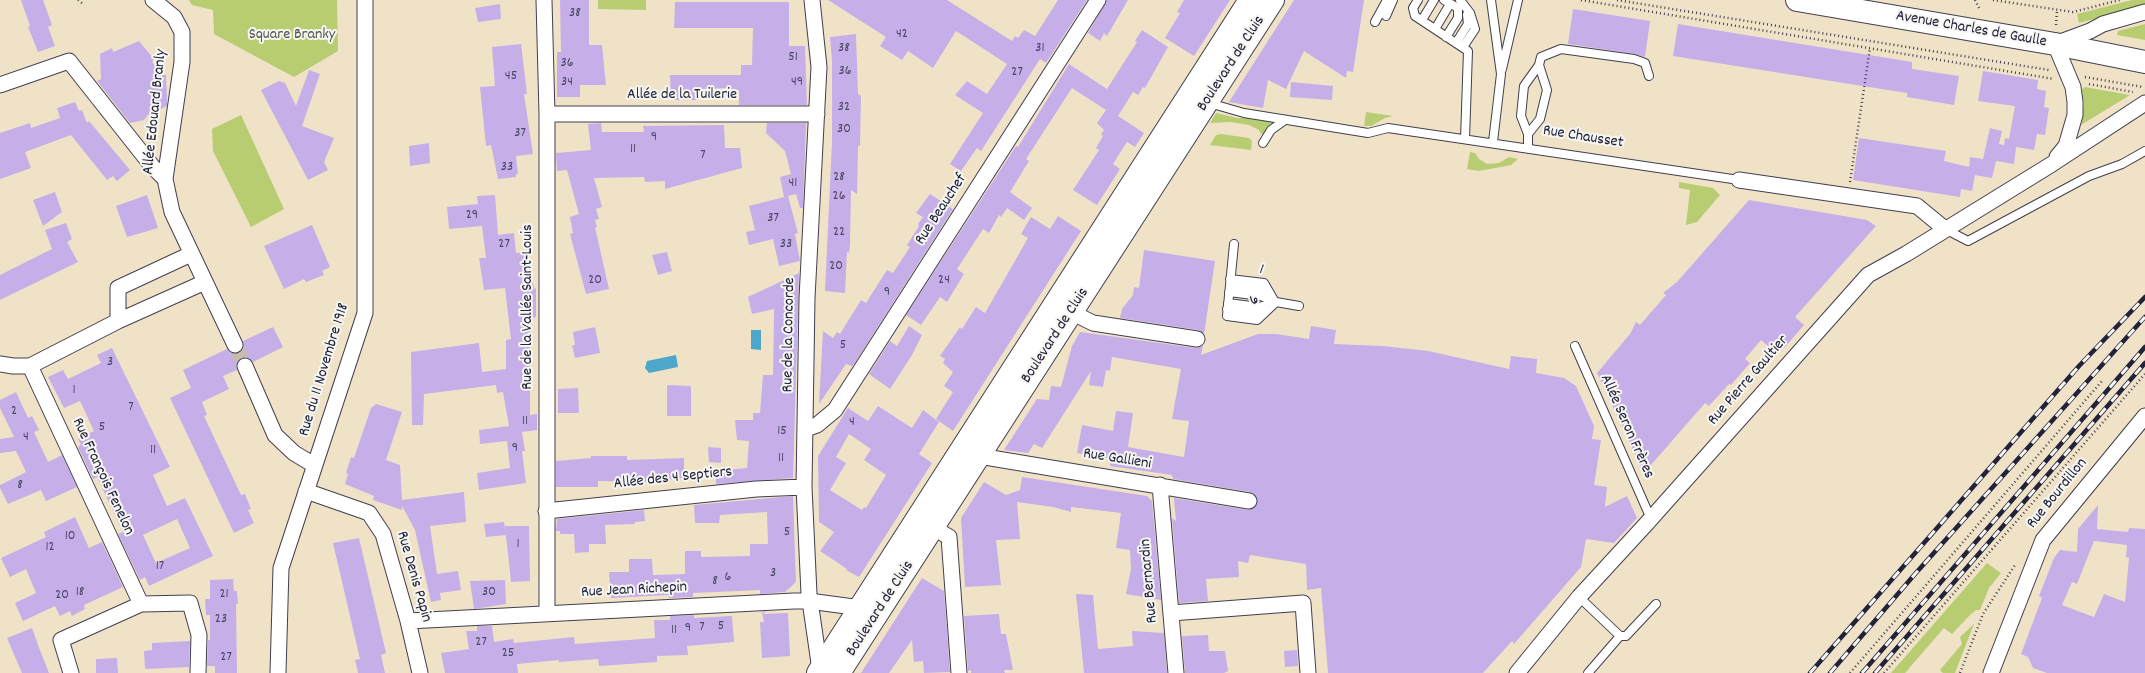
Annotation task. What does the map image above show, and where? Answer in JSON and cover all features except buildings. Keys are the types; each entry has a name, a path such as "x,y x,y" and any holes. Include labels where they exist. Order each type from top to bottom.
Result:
{"main road":[{"name":"Boulevard de Cluis","path":"826,672 934,528 979,456 1063,308 1250,0"},
{"name":"Boulevard de Cluis","path":"826,672 861,608 1063,308 1208,102 1274,0"},
{"name":"Avenue Charles de Gaulle","path":"1797,0 2056,35 2145,62"}],"street":[{"name":"Allée Edouard Branly","path":"153,0 174,17 182,32 182,62 165,179 172,212 235,345"},
{"name":"Rue du 11 Novembre 1918","path":"278,673 281,568 365,312 365,0"},
{"name":"Rue de la Vallée Saint-Louis","path":"544,0 547,114 547,613"},
{"name":"Rue de la Concorde","path":"812,0 819,67 807,298 804,487 809,601 826,672"},
{"name":"Rue Beauchef","path":"806,429 817,425 835,410 1098,0"},
{"path":"2056,35 2090,31 2103,24 2145,12"},
{"name":"Rue Pierre Gaultier","path":"2052,164 2066,146 2075,115 2073,87 2062,76 2056,35"},
{"path":"0,85 69,61 152,166 165,179"},
{"name":"Rue Pierre Gaultier","path":"1517,673 1579,597 1651,519 1854,288 1868,275 2052,164 2145,103"},
{"name":"Allée de la Tuilerie","path":"547,114 817,114"},
{"name":"Rue Chausset","path":"1738,180 1917,206 1945,229"},
{"path":"118,321 118,288 191,254"},
{"path":"0,364 30,366 118,321 205,282"},
{"path":"1063,308 1092,323 1197,339"},
{"name":"Rue François Fenelon","path":"30,366 141,604"},
{"path":"246,366 275,435 294,453 314,465"},
{"name":"Rue Bourdillon","path":"1991,673 2043,540 2145,416"},
{"name":"Rue Gallieni","path":"979,456 1249,501"},
{"name":"Rue Bernardin","path":"1160,485 1176,673"},
{"name":"Allée des 4 Septiers","path":"546,511 756,488 804,487"},
{"name":"Rue Denis Papin","path":"306,491 369,513 383,534 408,621 420,673"},
{"path":"934,528 949,537 959,673"},
{"name":"Rue Jean Richepin","path":"408,621 809,601 861,608"},
{"path":"71,673 61,640 141,604 190,603 199,635 198,673"},
{"path":"1171,613 1303,603 1308,673"}],"lane":[{"path":"1375,22 1387,0"},
{"path":"1386,16 1393,0"},
{"path":"1418,0 1413,8 1415,16 1468,51 1465,139"},
{"path":"1422,20 1434,0"},
{"path":"1459,45 1468,24 1466,6 1460,0"},
{"path":"1491,0 1501,74"},
{"path":"1493,142 1501,74 1518,0"},
{"path":"1435,29 1447,2 1458,8 1458,18 1446,37"},
{"path":"1528,148 1528,134 1522,116 1524,86 1539,65 1541,58 1561,49 1634,59 1645,63 1649,76"},
{"path":"1528,134 1540,119 1546,90 1539,65"},
{"name":"Rue Chausset","path":"1208,102 1244,113 1368,133 1388,128 1493,142 1738,180"},
{"path":"1263,142 1271,130 1285,120"},
{"path":"1945,229 1968,241 2088,176 2122,164 2145,151"},
{"path":"1234,244 1227,309 1260,307 1276,302"},
{"name":"1","path":"1230,286 1264,283 1276,302"},
{"path":"1230,286 1276,302 1299,306"},
{"name":"6","path":"1227,309 1257,320 1276,302"},
{"name":"Allée Seron Frères","path":"1575,346 1651,519"},
{"path":"1579,597 1620,636 1626,636 1656,604"},
{"path":"1588,673 1620,636"}],"path":[{"path":"78,0 83,4"},
{"path":"1581,0 1870,48 2145,87"},
{"path":"1617,0 2062,76"},
{"path":"1993,0 2057,11 2072,12 2120,0"},
{"path":"2056,35 2057,11"},
{"path":"1848,197 1870,48"},
{"path":"2086,84 2134,92"},
{"path":"2125,90 2133,85"},
{"path":"1884,673 2145,374"},
{"path":"1850,673 2102,380"},
{"path":"1960,673 1983,614 2016,564 2036,556"}],"green space":[{"name":"Square Branky","path":"189,0 337,0 338,51 294,77 214,34 213,10 192,5"},
{"path":"598,0 646,0 646,10 598,9"},
{"path":"2132,0 2145,0 2145,6 2079,23 2077,14"},
{"path":"2145,24 2145,40 2117,35 2118,31"},
{"path":"2085,87 2130,95 2081,125 2084,104 2081,90"},
{"path":"1366,112 1393,116 1385,118 1371,126 1364,126"},
{"path":"1216,113 1237,118 1252,118 1276,122 1266,129 1264,134 1261,134 1259,130 1249,125 1231,122 1210,123"},
{"path":"241,115 284,209 251,227 213,151 212,129"},
{"path":"1221,134 1249,138 1252,141 1251,150 1210,145 1216,135"},
{"path":"1470,152 1475,153 1479,159 1487,164 1499,163 1509,157 1518,159 1511,165 1479,171 1467,169"},
{"path":"1679,182 1713,188 1720,195 1697,222 1686,225 1690,190 1679,188"},
{"path":"1987,563 2001,573 1989,588 1980,610 1976,610 1970,615 1952,634 1944,628 1905,673 1891,673"},
{"path":"1974,624 1955,673 1943,673 1940,670 1962,644 1960,637"}],"water":[{"path":"751,330 761,330 761,350 751,349"},
{"path":"676,355 678,367 649,373 645,368 647,361"}],"tunnel":[{"path":"235,345 245,366"}],"railway":[{"path":"1810,673 2079,366 2145,297"},
{"path":"1830,673 1915,574 2145,317"},
{"path":"1862,673 2145,347"},
{"path":"1875,673 2145,363"}]}
